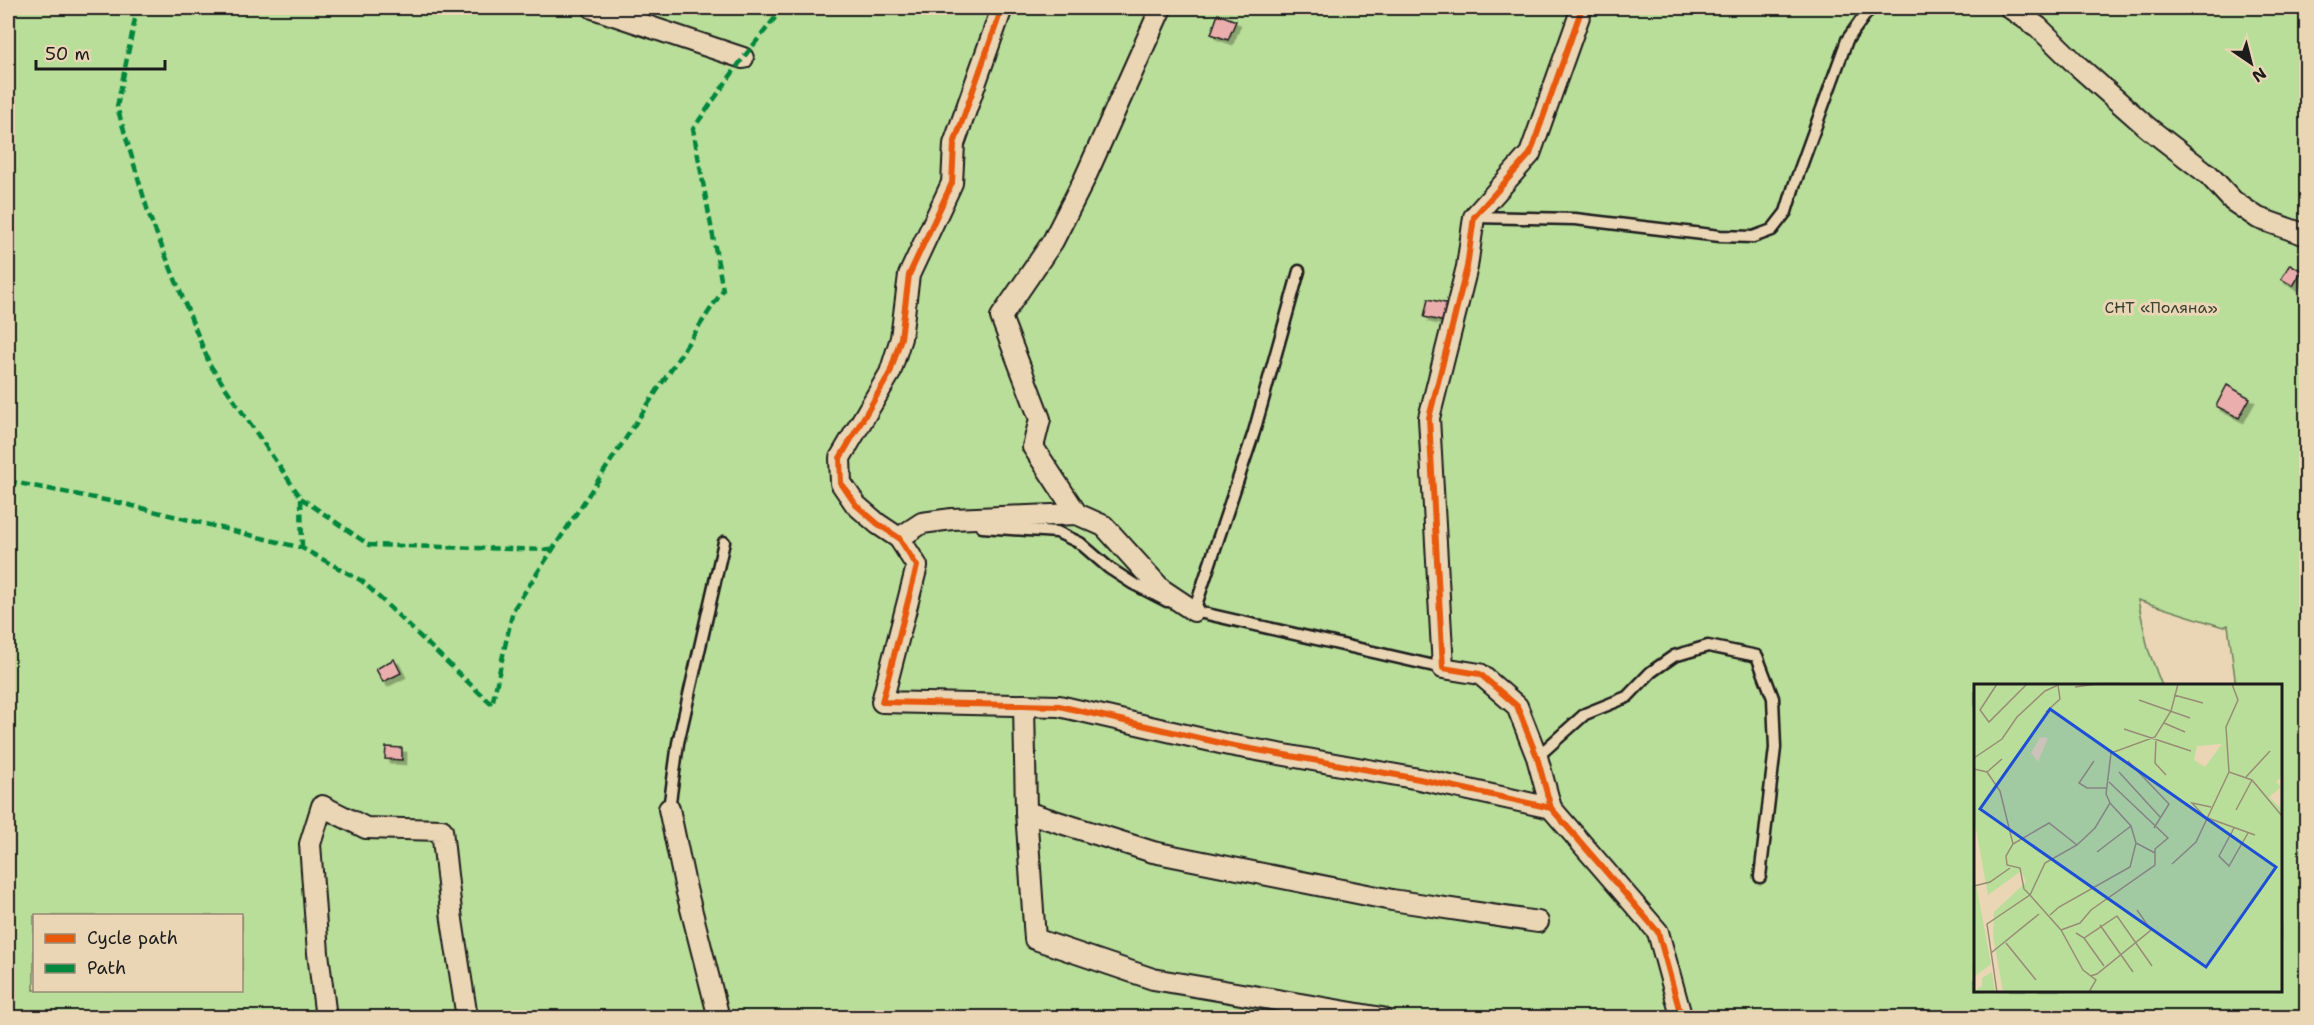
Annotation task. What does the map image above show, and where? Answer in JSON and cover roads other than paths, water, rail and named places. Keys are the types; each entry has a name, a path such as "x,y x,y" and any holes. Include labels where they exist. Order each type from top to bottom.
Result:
{"street":[{"path":"593,8 742,58"},
{"path":"1002,8 954,144 952,183 909,275 901,338 890,373 840,458 841,483 856,505 899,538 917,566 882,702 1059,706 1229,745 1419,779 1551,808"},
{"path":"1077,514 1033,447 1040,419 1001,317 1053,241 1084,180 1161,8"},
{"path":"1582,8 1530,154 1474,217 1467,267 1429,418 1443,668 1480,674 1517,706 1537,757 1551,808 1658,932 1680,1012 1677,1017"},
{"path":"2010,8 2038,27 2147,127 2209,175 2233,201 2258,218 2307,236"},
{"path":"899,538 922,523 952,519 1077,514 1104,526 1161,589 1194,611"},
{"path":"1024,705 1026,812 1035,939 1154,979 1382,1017"},
{"path":"326,1017 318,953 310,844 322,806 366,828 442,830 452,920 467,1017"},
{"path":"669,809 686,889 719,1017"},
{"path":"1026,812 1153,852 1392,900 1538,922"}],"lane":[{"path":"1474,217 1575,219 1720,236 1753,237 1772,230 1786,212 1847,40 1870,8"},
{"path":"1194,611 1254,432 1299,271"},
{"path":"899,538 926,527 1030,528 1057,532 1080,543 1109,568 1132,583 1155,596 1194,611 1443,668"},
{"path":"669,809 678,743 724,542"},
{"path":"1537,757 1585,714 1627,697 1651,672 1674,656 1708,646 1757,656 1773,698 1775,748 1760,877"}],"park label":[{"name":"СНТ «Поляна»","path":"2161,307"}]}
